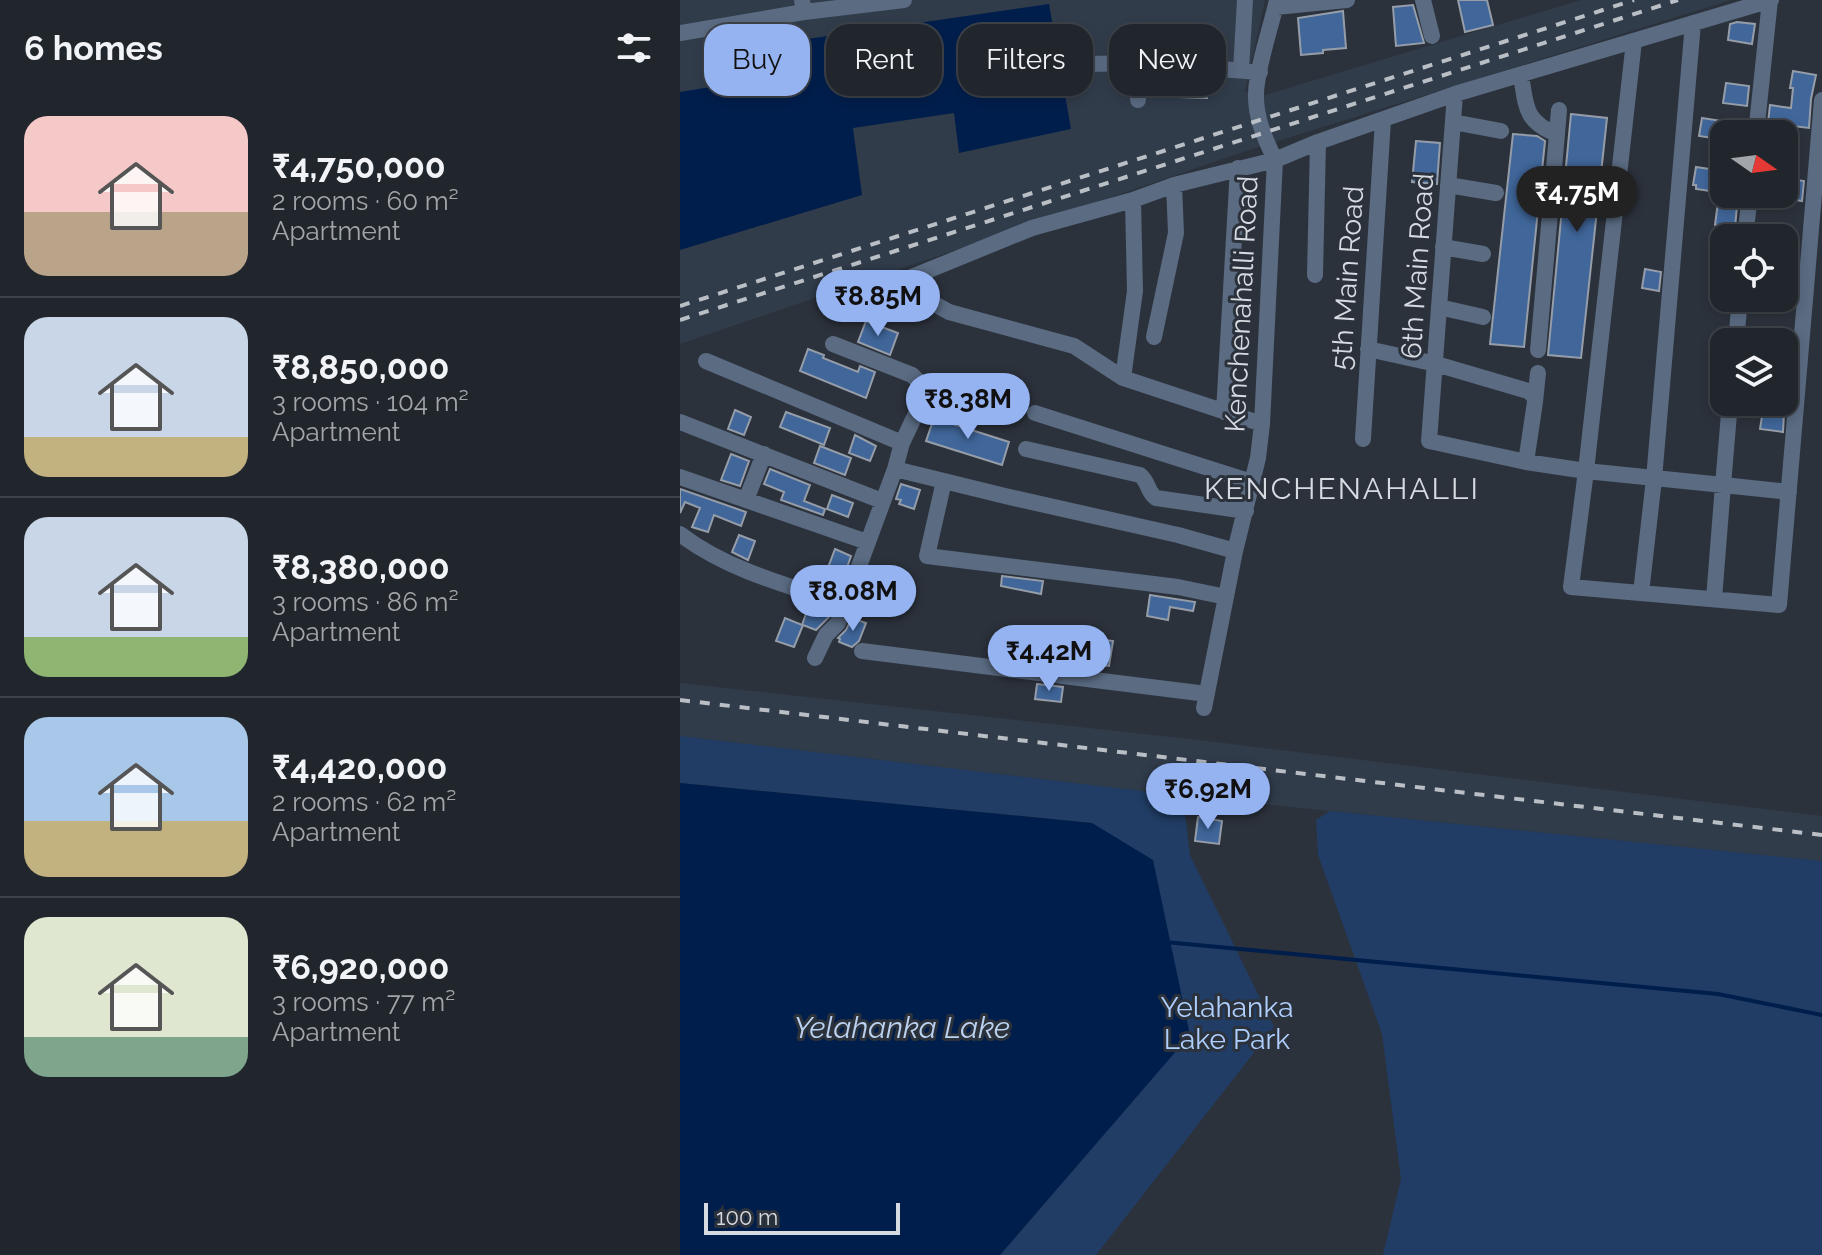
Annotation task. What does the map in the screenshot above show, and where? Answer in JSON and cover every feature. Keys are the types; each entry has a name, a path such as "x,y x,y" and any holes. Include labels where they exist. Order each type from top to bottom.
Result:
{"street":[{"path":"680,33 803,6 904,0"},
{"path":"1241,70 1245,0"},
{"path":"1276,4 1347,0"},
{"path":"1423,0 1432,36"},
{"path":"1262,424 1123,378 1074,346 949,312 897,283 1032,228 1133,200 1174,185 1275,160 1455,94 1770,0 1757,120"},
{"name":"Kenchenahalli Road","path":"862,651 1206,701 1262,424 1275,160 1259,121 1256,93 1276,4"},
{"path":"1641,593 1654,479 1693,23"},
{"path":"1634,41 1571,587 1779,605 1822,100"},
{"path":"1226,69 1260,72"},
{"path":"1521,75 1529,115 1557,134"},
{"name":"6th Main Road","path":"1455,94 1429,441 1526,462"},
{"path":"1538,350 1559,110"},
{"name":"5th Main Road","path":"1363,439 1383,120"},
{"path":"1453,122 1501,131"},
{"path":"1315,275 1318,142"},
{"path":"1224,412 1238,168"},
{"path":"1154,337 1176,233 1174,185"},
{"path":"1448,185 1496,193"},
{"path":"1123,378 1135,291 1133,200"},
{"path":"1443,247 1483,254"},
{"path":"1439,307 1483,317"},
{"path":"815,658 826,635 838,623 902,443 925,388 912,375 833,344"},
{"path":"1368,349 1436,364 1528,391 1535,402"},
{"path":"706,361 902,443"},
{"path":"1538,373 1526,462 1789,492"},
{"path":"922,397 949,406 956,405 972,384"},
{"path":"1035,413 1252,482"},
{"path":"1714,599 1729,416"},
{"path":"680,422 882,501"},
{"path":"1026,449 1140,475 1146,479 1151,495 1156,498 1246,511"},
{"path":"746,500 764,454"},
{"path":"895,469 1235,551"},
{"path":"680,477 867,542"},
{"path":"944,481 927,556 1178,587 1226,597"},
{"path":"680,534 725,561 845,604"}],"shaded area":[{"path":"680,0 1265,0 1245,92 1265,95 1581,0 1731,0 1252,149 680,344"},
{"path":"680,683 1198,740 1822,816 1822,861 1183,796 680,736"}],"green space":[{"name":"Yelahanka Lake Park","path":"680,736 1183,796 1190,855 1274,1027 1096,1255 1000,1255 1189,1035 1092,823 680,783"},
{"path":"1330,811 1822,861 1822,1255 1383,1255 1401,1179 1382,1034 1318,855 1316,820"}],"water":[{"path":"1049,4 1053,24 958,24 958,96 1065,96 1071,129 959,153 954,113 853,128 862,195 680,250 680,92 704,88 704,96 810,96 810,38 826,36 826,96 942,96 942,24 910,24"},
{"name":"Yelahanka Lake","path":"680,783 1092,823 1153,860 1190,1035 1000,1255 680,1255"}],"building":[{"path":"1458,0 1487,0 1493,25 1465,32"},
{"path":"1413,5 1424,43 1396,46 1393,7"},
{"path":"1343,11 1346,48 1301,55 1298,18"},
{"path":"1730,24 1755,24 1752,44 1728,40"},
{"path":"1793,71 1816,75 1809,128 1798,127 1798,120 1768,120 1770,105 1791,108 1793,88 1790,88"},
{"path":"1726,83 1749,86 1747,106 1723,103"},
{"path":"1149,96 1207,96 1207,98"},
{"path":"1571,114 1607,118 1581,358 1548,355"},
{"path":"1702,118 1715,120 1710,120 1710,138 1699,136"},
{"path":"1513,134 1537,136 1545,141 1524,347 1490,344"},
{"path":"1416,141 1440,143 1437,184 1412,182"},
{"path":"1696,167 1710,169 1710,191 1696,189 1693,185"},
{"path":"1798,180 1804,181 1802,201 1798,200"},
{"path":"1717,208 1737,208 1735,224 1715,224"},
{"path":"1645,269 1661,272 1659,291 1642,288"},
{"path":"866,321 898,333 890,355 858,342"},
{"path":"808,349 858,372 860,366 875,372 866,398 800,371"},
{"path":"735,410 751,417 744,435 728,429"},
{"path":"786,412 830,428 824,445 780,427"},
{"path":"1762,416 1784,416 1783,432 1760,429"},
{"path":"934,418 1009,442 1002,465 926,441"},
{"path":"855,435 876,446 870,461 849,453"},
{"path":"820,446 851,458 845,475 814,463"},
{"path":"731,454 749,461 740,486 721,480"},
{"path":"770,469 810,485 804,501 825,509 823,515 781,500 784,492 764,484"},
{"path":"901,484 920,490 914,509 899,504 901,500 896,499"},
{"path":"680,489 746,512 741,526 714,515 708,532 692,527 700,508 685,502 680,513"},
{"path":"832,495 853,503 848,517 827,509"},
{"path":"739,535 755,541 748,560 732,552"},
{"path":"835,549 851,556 843,579 826,573"},
{"path":"1002,576 1043,581 1041,594 1001,586"},
{"path":"1150,595 1195,602 1193,611 1170,607 1168,620 1147,616"},
{"path":"809,605 830,613 829,617 816,630 803,625 794,647 776,641 785,618 802,625"},
{"path":"852,618 866,623 859,641 852,647 839,642 838,638"},
{"path":"1044,631 1113,641 1109,666 1040,658"},
{"path":"1037,684 1063,687 1061,702 1035,699"},
{"path":"1198,817 1222,821 1219,844 1195,841"}],"waterway":[{"path":"1165,942 1718,994 1822,1015"}],"railway":[{"path":"680,306 1634,0"},
{"path":"680,320 1678,0"},
{"path":"680,700 1822,835"}],"district":[{"name":"KENCHENAHALLI","path":"1342,489"}]}
